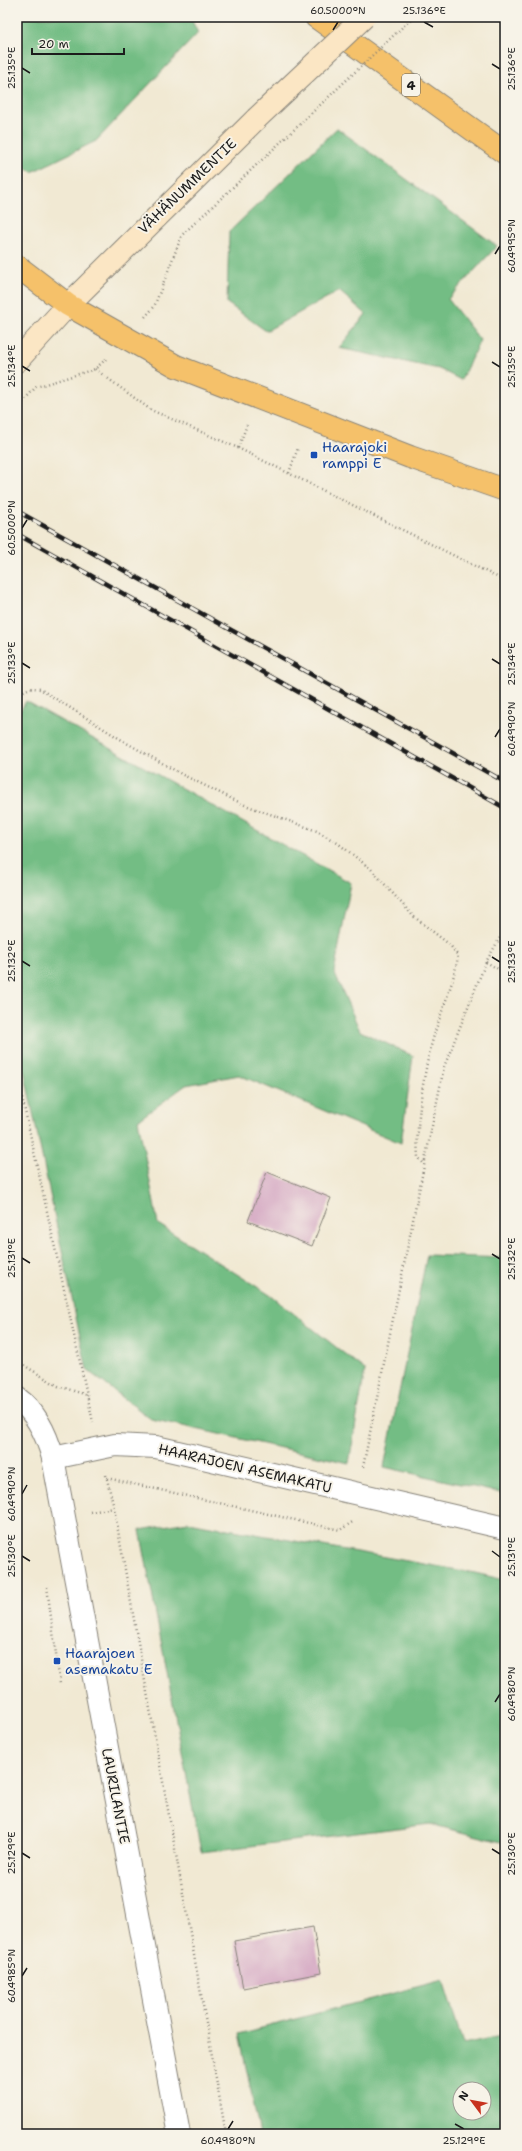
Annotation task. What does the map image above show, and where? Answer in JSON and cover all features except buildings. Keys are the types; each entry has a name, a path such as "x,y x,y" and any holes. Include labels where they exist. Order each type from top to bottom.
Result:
{"highway":[{"name":"4","path":"316,17 505,153"},
{"path":"17,266 68,305 176,366 410,457 505,490"}],"main road":[{"name":"VÄHÄNUMMENTIE","path":"17,361 68,305 256,119 364,17"}],"street":[{"path":"17,1398 23,1402 47,1435 53,1458"},
{"name":"HAARAJOEN ASEMAKATU","path":"53,1458 115,1444 156,1447 505,1528"},
{"name":"LAURILANTIE","path":"53,1458 179,2134"}],"path":[{"path":"17,408 36,387 95,370 127,339 154,307 182,235 413,17"},
{"path":"95,370 151,410 238,448 505,581"},
{"path":"238,448 247,426"},
{"path":"289,473 298,448"},
{"path":"17,696 23,690 32,687 40,689 125,742 184,775 245,805 323,834 339,844 371,869 413,916 450,946 458,956 456,969 434,1034 418,1126 418,1157 424,1164"},
{"path":"107,1478 340,1530 354,1523 358,1495 444,1067 486,962 505,929"},
{"path":"486,962 505,973"},
{"path":"17,1074 87,1395 114,1508 226,2134"},
{"path":"17,1361 58,1386 87,1395"},
{"path":"88,1513 114,1508"},
{"path":"48,1593 60,1684"}],"green space":[{"path":"17,17 190,17 198,33 96,141 32,172 17,163"},
{"path":"337,128 497,246 448,299 480,340 461,380 439,369 339,348 366,314 339,291 266,331 227,303 229,232"},
{"path":"26,701 351,883 334,972 360,1031 413,1056 401,1143 239,1075 186,1085 138,1120 158,1224 270,1295 365,1370 349,1463 151,1419 87,1370 17,1037 17,716"},
{"path":"427,1255 505,1258 505,1494 384,1467"},
{"path":"188,1522 475,1573 505,1580 505,1843 430,1824 201,1852 140,1530"},
{"path":"443,1980 463,2044 505,2035 505,2134 260,2134 239,2034"}],"railway":[{"path":"17,511 505,782"},
{"path":"17,534 505,808"}],"place":[{"name":"Haarajoki ramppi E","path":"314,455"},
{"name":"Haarajoen asemakatu E","path":"57,1661"}]}
